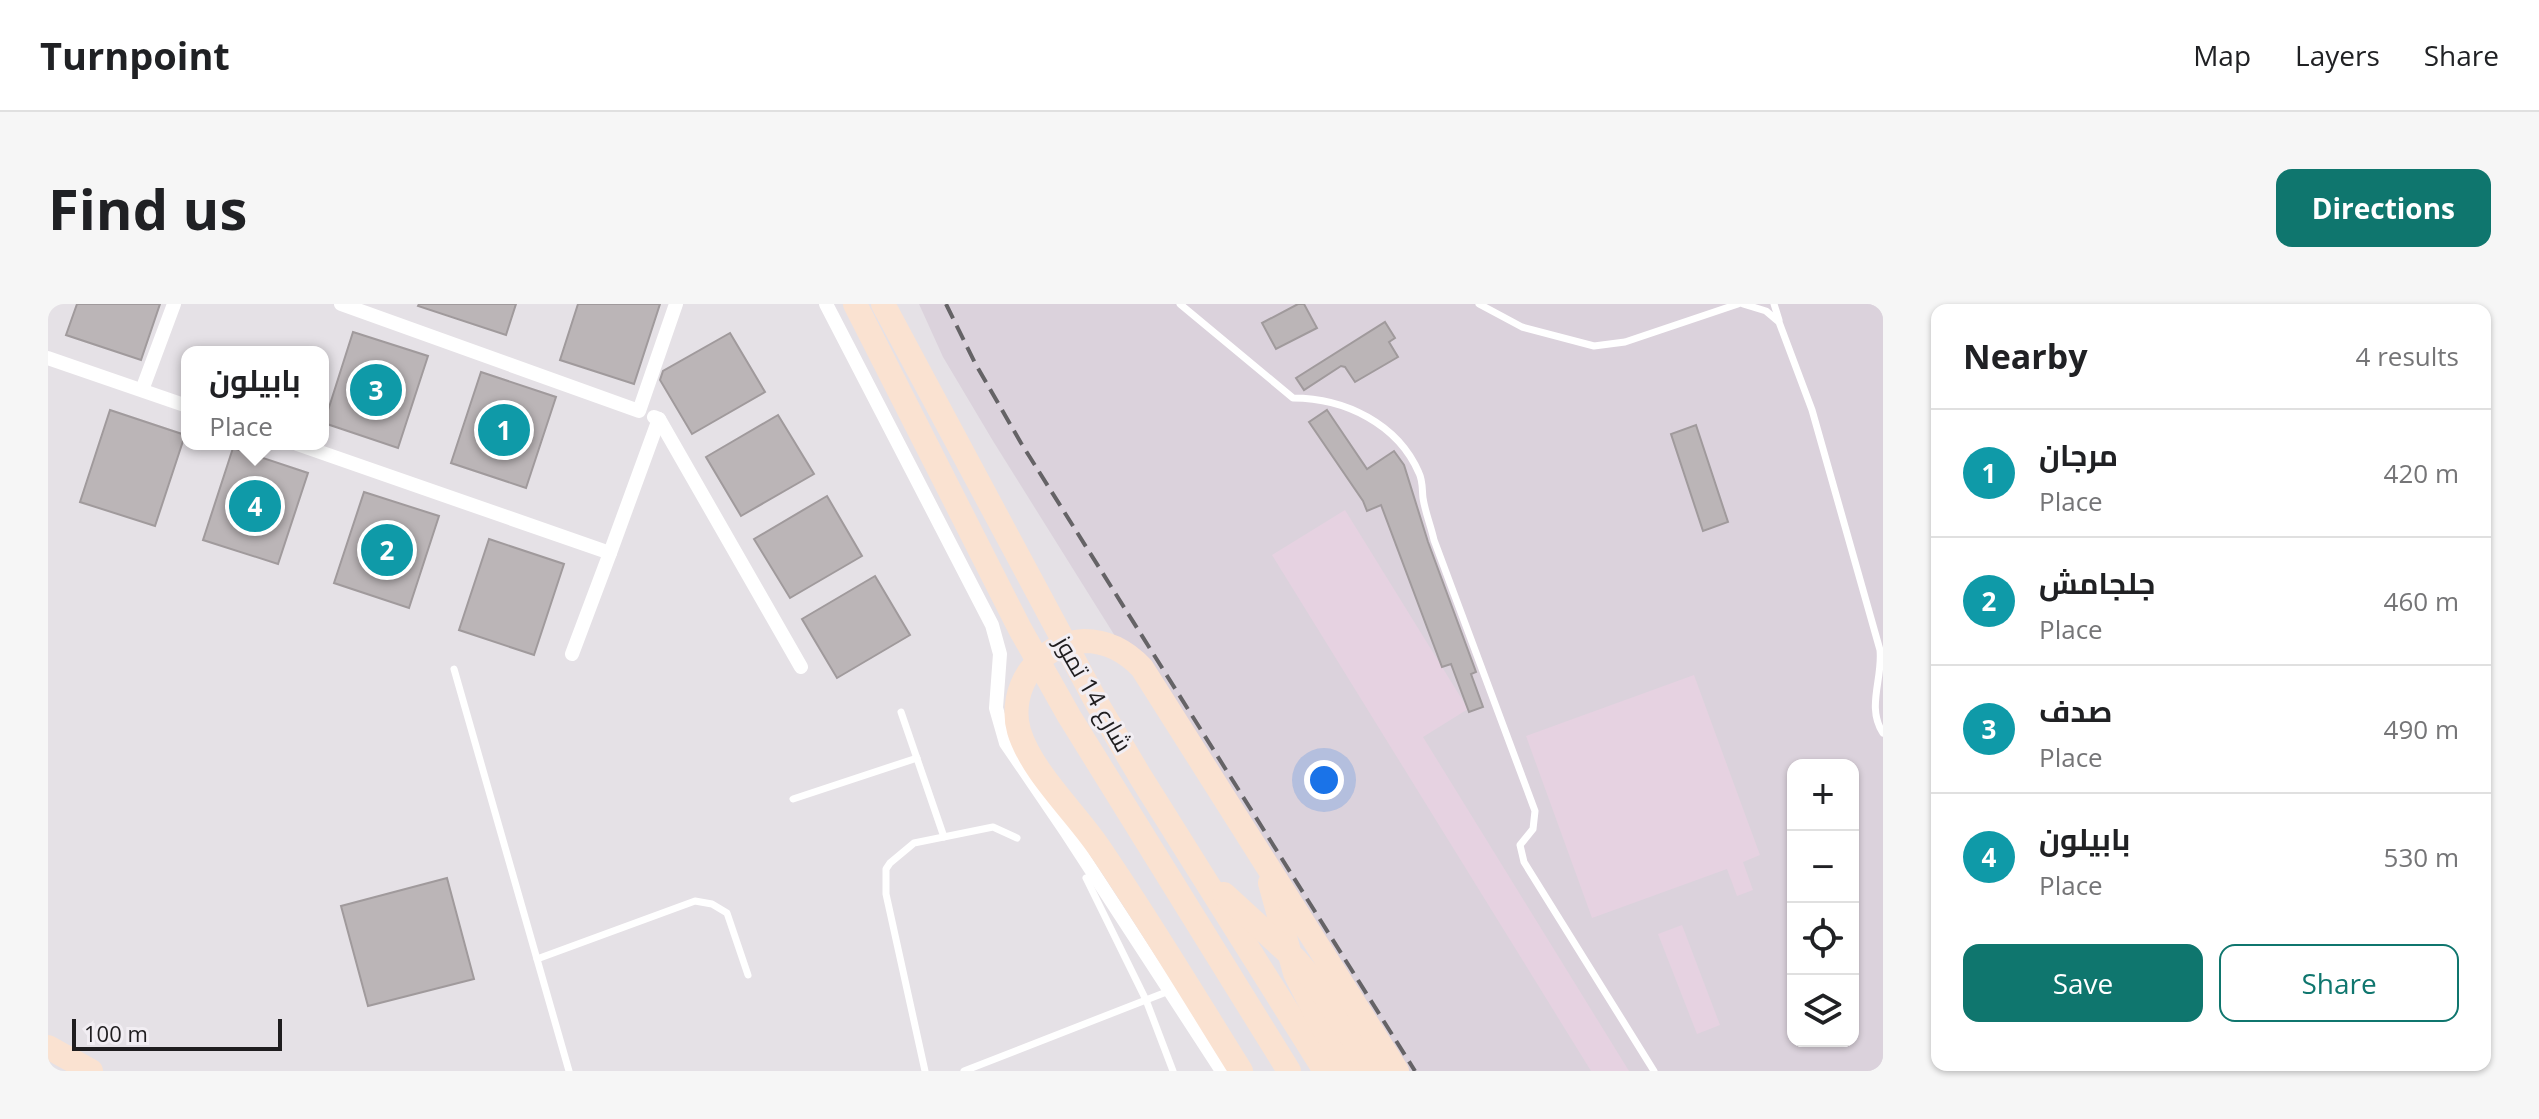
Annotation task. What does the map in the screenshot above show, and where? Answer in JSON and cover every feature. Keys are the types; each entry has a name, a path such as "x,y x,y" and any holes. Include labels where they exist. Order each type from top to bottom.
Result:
{"main road":[{"name":"شارع 14 تموز","path":"855,304 1020,629 1088,748 1289,1071"},
{"name":"شارع 14 تموز","path":"883,304 1062,640 1140,776 1325,1071"},
{"path":"1241,1071 1105,856 1050,784 1020,733 1016,705 1024,679 1042,657 1067,644 1094,641 1108,644 1133,658 1142,668 1397,1071"},
{"path":"1088,748 1110,788 1142,862 1272,1071"},
{"path":"1050,784 1127,868 1256,1071"},
{"path":"1245,830 1263,864 1301,985 1350,1071"},
{"path":"1186,852 1212,882 1295,959 1338,1013 1374,1071"},
{"path":"48,1047 91,1071"}],"street":[{"path":"142,390 174,304"},
{"path":"341,304 659,419 801,667"},
{"path":"639,411 676,304"},
{"path":"826,304 992,625 1000,654 996,696 998,721 1006,743 1222,1071"},
{"path":"48,358 181,404"},
{"path":"572,654 659,419"},
{"path":"314,450 610,553"}],"lane":[{"path":"1180,304 1293,398 1316,398 1357,411 1370,417 1406,450 1421,476 1423,500 1434,540 1535,811 1533,829 1520,845 1524,862 1654,1071"},
{"path":"1479,304 1522,327 1594,346 1625,342 1740,304 1766,311 1779,322"},
{"path":"1774,304 1812,410 1880,650 1882,665 1874,715 1883,733"},
{"path":"454,669 569,1071"},
{"path":"901,712 944,837"},
{"path":"793,799 917,758"},
{"path":"925,1071 886,894 886,869 899,853 914,843 993,827 1017,838"},
{"path":"1086,878 1146,1000 1173,1071"},
{"path":"537,959 695,901 712,904 727,913 748,975"},
{"path":"964,1071 1171,990"}],"shaded area":[{"path":"919,304 1883,304 1883,1071 1387,1071 943,357"},
{"path":"1345,510 1468,709 1423,737 1629,1071 1591,1071 1272,555"},
{"path":"1694,675 1760,855 1743,862 1753,890 1737,896 1727,869 1592,918 1526,736"},
{"path":"1682,925 1720,1025 1697,1034 1658,934"}],"building":[{"path":"77,304 160,304 141,360 66,335"},
{"path":"419,304 516,304 506,335"},
{"path":"578,304 660,304 634,384 560,360"},
{"path":"1298,304 1304,304 1317,328 1276,349 1262,323"},
{"path":"1385,322 1395,338 1389,342 1398,357 1355,382 1341,366 1304,390 1296,378"},
{"path":"353,332 428,356 398,448 329,425 329,407"},
{"path":"730,333 765,392 692,434 660,380 663,371"},
{"path":"481,372 556,397 526,488 451,463"},
{"path":"110,410 181,434 181,447 155,526 80,502"},
{"path":"1327,410 1367,469 1394,451 1404,465 1428,542 1476,672 1471,674 1483,707 1469,712 1451,664 1442,667 1381,505 1367,511 1309,422"},
{"path":"778,415 814,474 741,516 706,457"},
{"path":"1696,425 1728,522 1703,531 1671,434"},
{"path":"232,450 308,473 278,564 203,540"},
{"path":"364,492 439,516 409,608 334,583"},
{"path":"827,496 862,556 790,598 754,539"},
{"path":"489,539 564,564 534,655 459,630"},
{"path":"875,576 910,635 837,678 802,619"},
{"path":"447,878 474,979 368,1006 341,906"}],"railway":[{"path":"946,304 975,363 1021,443 1415,1071"}],"place":[{"name":"صدف","path":"376,390"},
{"name":"مرجان","path":"504,430"},
{"name":"بابيلون","path":"255,506"},
{"name":"جلجامش","path":"387,550"}]}
